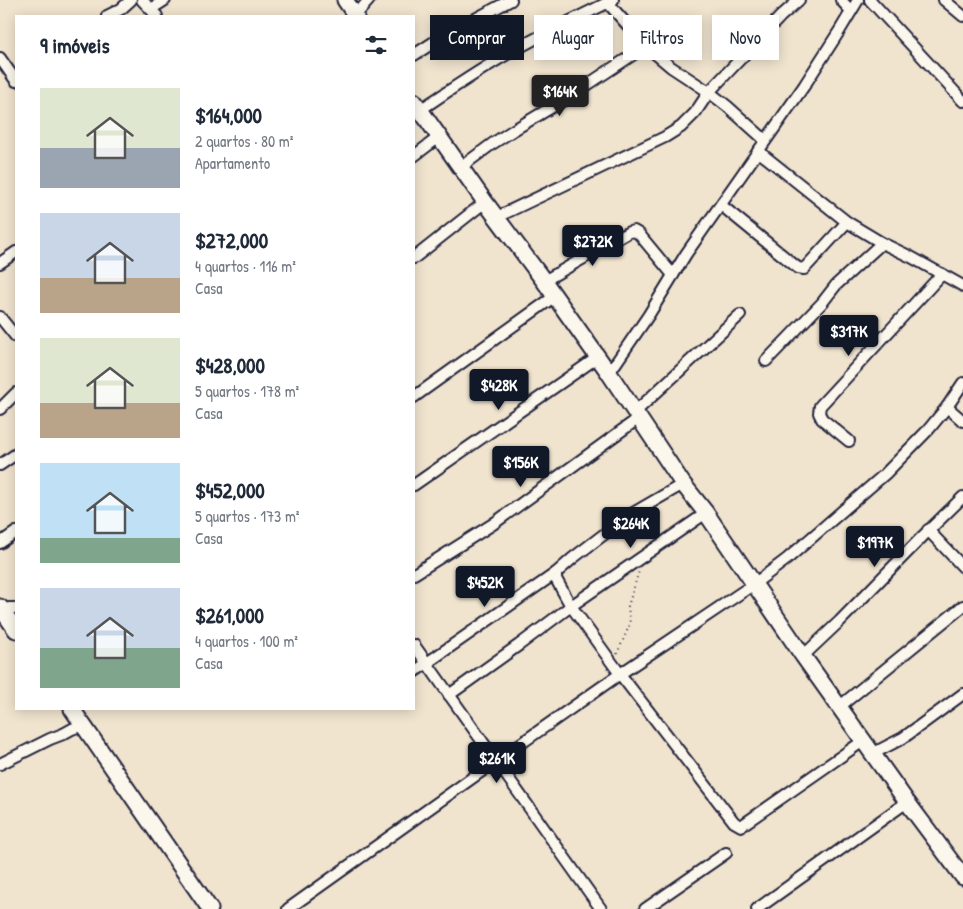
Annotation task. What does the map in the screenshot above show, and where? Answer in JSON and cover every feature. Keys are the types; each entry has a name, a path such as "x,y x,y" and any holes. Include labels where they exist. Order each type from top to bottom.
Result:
{"street":[{"path":"108,15 131,0"},
{"path":"142,0 154,13 166,0"},
{"path":"346,0 355,15"},
{"path":"357,15 369,0"},
{"path":"415,54 444,35 511,0"},
{"path":"497,217 665,137 681,127 695,113 709,92 781,16 800,0"},
{"path":"841,0 851,11"},
{"path":"609,373 673,275 804,86 858,0"},
{"path":"870,0 963,101"},
{"path":"944,0 963,16"},
{"path":"623,17 610,1 511,52 417,106 485,202 544,280 683,484 706,513 872,754 963,877"},
{"path":"0,58 12,68"},
{"path":"461,167 492,144 625,60"},
{"path":"663,60 727,106 765,140"},
{"path":"415,155 439,137"},
{"path":"758,151 847,222 963,286"},
{"path":"415,257 485,202"},
{"path":"721,205 798,268 804,269 847,222"},
{"path":"544,280 629,232 634,231 643,238 673,275"},
{"path":"766,361 822,303 836,285 882,243"},
{"path":"0,263 15,253"},
{"path":"849,441 822,419 819,413 820,406 942,274"},
{"path":"415,396 555,296"},
{"path":"415,573 494,524 637,415 740,315"},
{"path":"0,318 15,336"},
{"path":"415,484 598,357"},
{"path":"288,909 620,674 754,584 787,559 885,474 929,429 963,383"},
{"path":"0,409 15,395"},
{"path":"947,407 963,421"},
{"path":"0,465 15,455"},
{"path":"415,671 556,573 628,516 683,484"},
{"path":"803,656 840,622 928,530 963,497"},
{"path":"449,695 572,606 706,513"},
{"path":"928,530 963,567"},
{"path":"0,543 15,533"},
{"path":"556,573 556,579 572,606 620,674 734,822 741,826 863,741"},
{"path":"839,707 963,606"},
{"path":"6,609 15,628"},
{"path":"415,646 600,909"},
{"path":"872,754 903,738 963,694"},
{"path":"73,710 210,909"},
{"path":"0,764 50,738 83,725"},
{"path":"758,909 907,802"},
{"path":"645,909 726,852"}],"path":[{"path":"613,663 630,624 628,606 645,555"}]}
